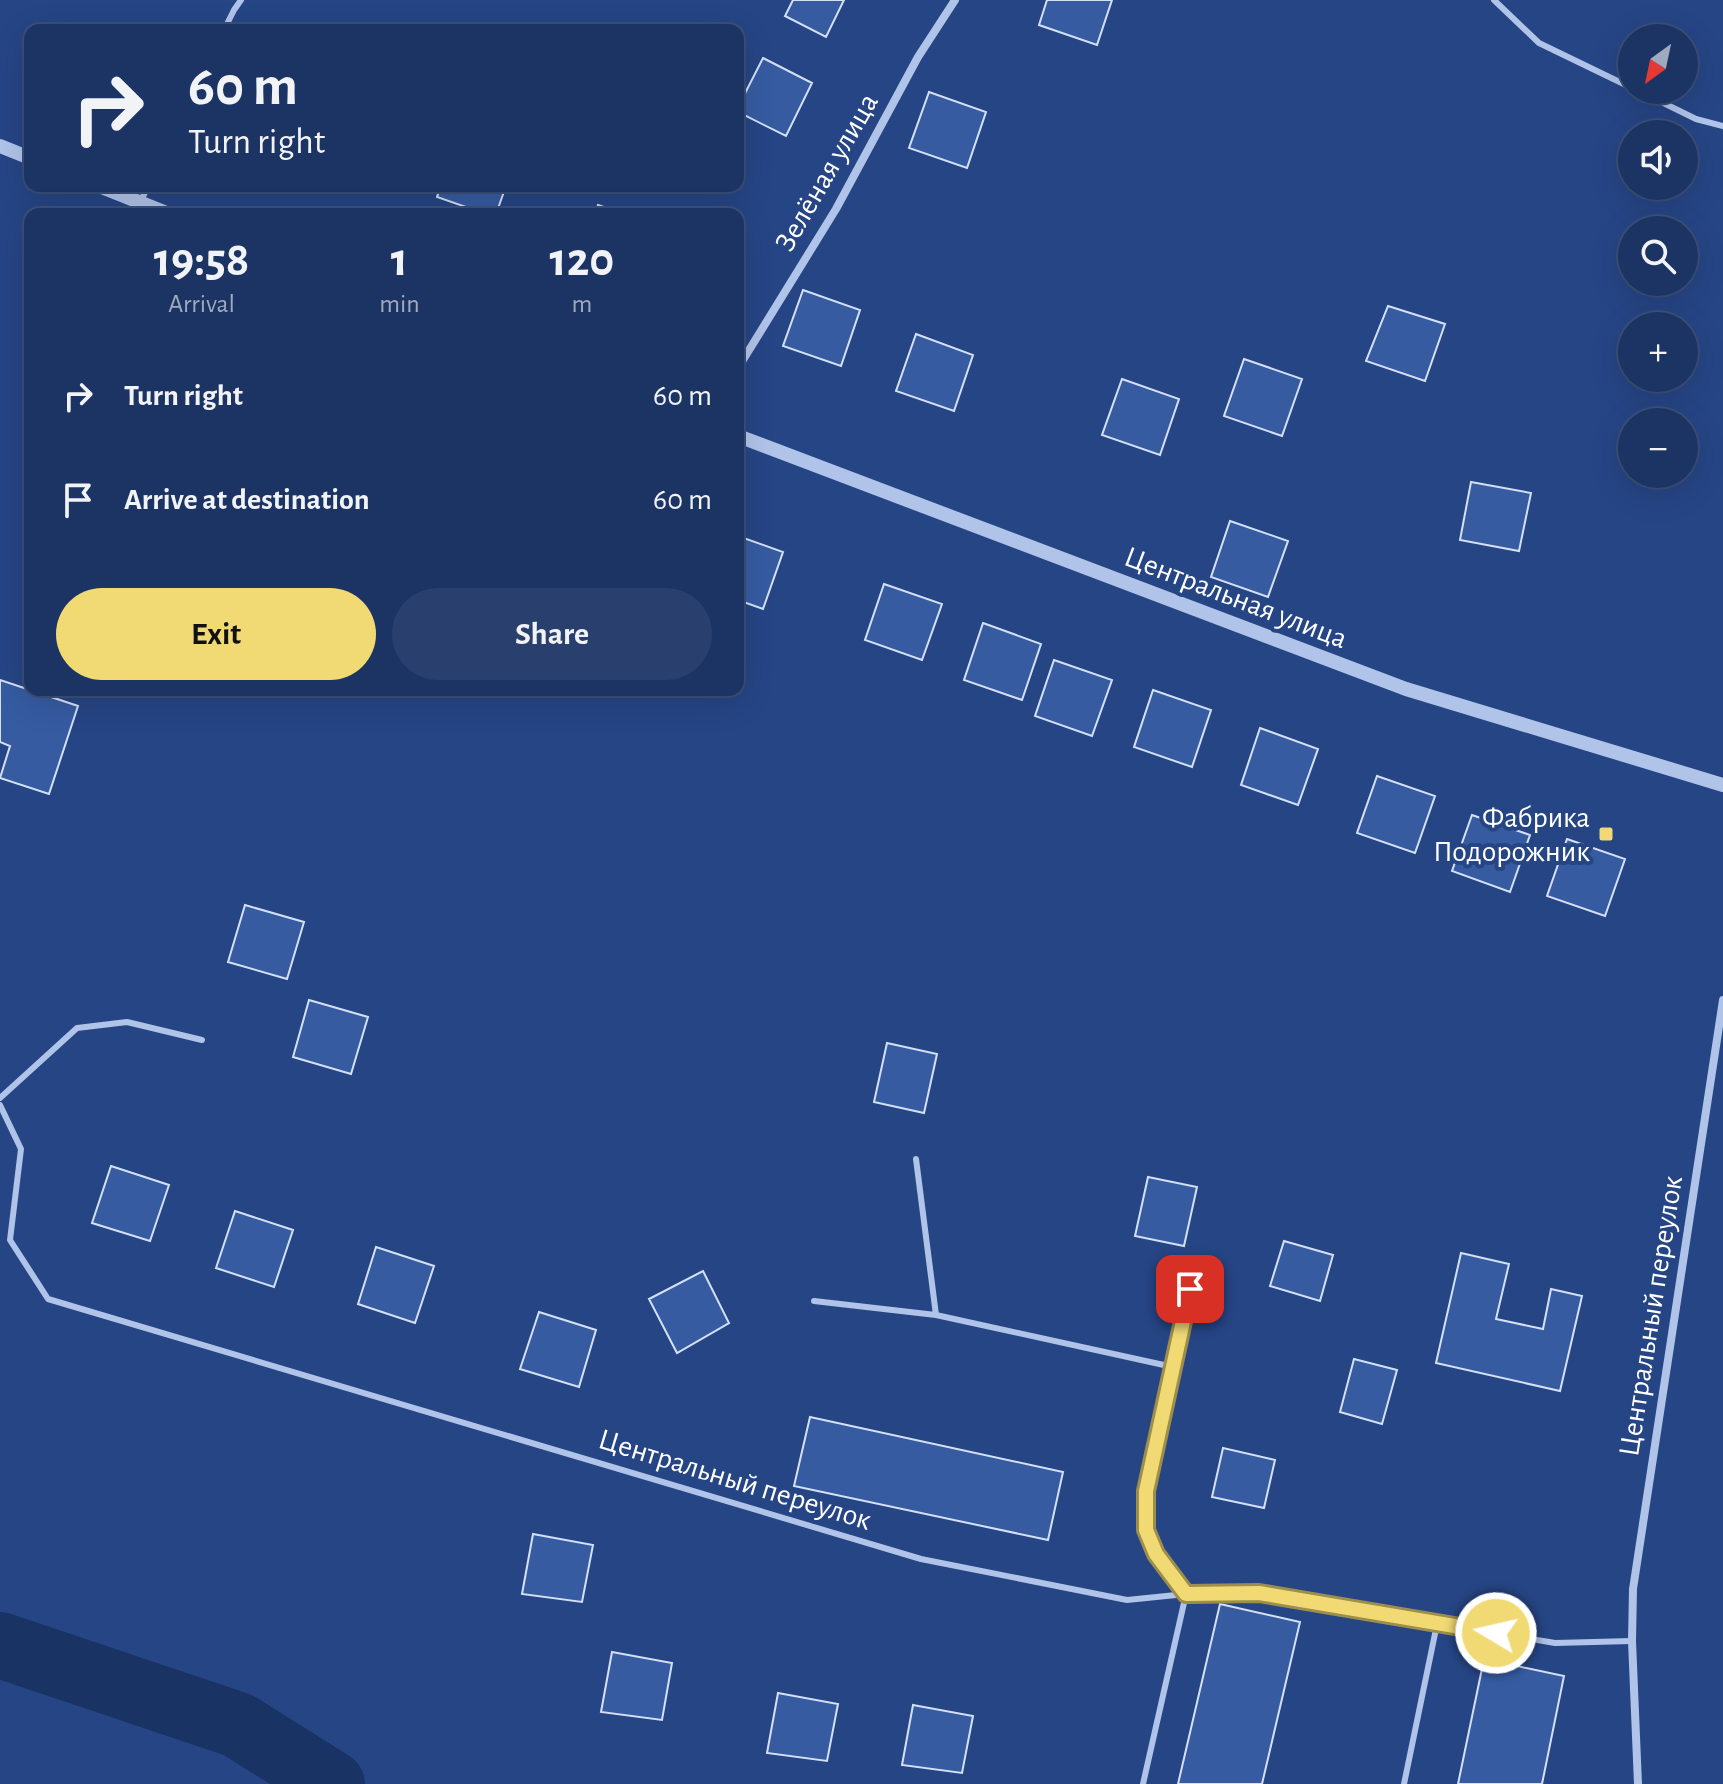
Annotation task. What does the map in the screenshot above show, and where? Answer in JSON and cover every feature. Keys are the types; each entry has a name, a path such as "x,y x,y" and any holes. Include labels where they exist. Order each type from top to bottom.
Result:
{"street":[{"name":"Зелёная улица","path":"744,358 836,209 918,57 955,0"},
{"path":"0,146 24,156"},
{"path":"113,192 153,208"},
{"name":"Центральная улица","path":"744,438 1406,689 1723,785"},
{"name":"Центральный переулок","path":"1638,1784 1633,1589 1723,1000"}],"lane":[{"path":"227,24 241,0"},
{"path":"1494,0 1539,43 1618,81"},
{"path":"1665,104 1696,119 1723,126"},
{"path":"140,203 145,192"},
{"path":"0,1098 77,1028 127,1022 202,1040"},
{"name":"Центральный переулок","path":"0,1105 21,1149 10,1240 48,1299 921,1559 1127,1600 1186,1594 1259,1593 1555,1643 1632,1641"},
{"path":"916,1159 936,1315"},
{"path":"1143,1784 1186,1594 1156,1554 1146,1530 1146,1491 1195,1262"},
{"path":"814,1301 936,1315 1173,1367"},
{"path":"1404,1784 1437,1624"}],"building":[{"path":"793,0 844,0 826,37 785,16"},
{"path":"1047,0 1112,0 1097,45 1039,25"},
{"path":"763,58 812,83 786,136 744,115 744,95"},
{"path":"929,92 986,112 967,168 909,148"},
{"path":"439,192 504,192 498,208 469,208 437,197"},
{"path":"803,290 860,310 841,366 783,346"},
{"path":"1388,306 1445,324 1425,381 1366,361"},
{"path":"916,334 973,355 954,411 896,391"},
{"path":"1244,359 1302,379 1282,436 1224,416"},
{"path":"1122,379 1179,399 1160,455 1102,435"},
{"path":"1471,482 1531,493 1519,551 1460,540"},
{"path":"1230,521 1288,541 1268,597 1211,577"},
{"path":"744,538 783,552 763,609 744,602"},
{"path":"884,584 942,604 922,660 865,640"},
{"path":"983,623 1041,644 1022,700 964,680"},
{"path":"1054,660 1112,680 1092,736 1035,716"},
{"path":"0,680 24,688 24,696 48,696 78,706 49,794 0,778 10,746 0,742"},
{"path":"1153,690 1211,710 1192,767 1134,747"},
{"path":"1260,728 1318,749 1298,805 1241,785"},
{"path":"1377,776 1435,796 1415,853 1357,833"},
{"path":"1472,815 1530,835 1510,892 1452,871"},
{"path":"1567,839 1625,859 1605,916 1547,896"},
{"path":"245,905 304,922 287,979 228,962"},
{"path":"309,1000 368,1017 351,1074 293,1057"},
{"path":"887,1043 937,1054 924,1113 874,1102"},
{"path":"111,1166 169,1185 150,1241 92,1223"},
{"path":"1148,1177 1197,1187 1184,1246 1135,1236"},
{"path":"235,1211 293,1230 274,1287 216,1268"},
{"path":"1284,1241 1333,1255 1320,1301 1270,1286"},
{"path":"376,1247 434,1266 415,1323 358,1304"},
{"path":"1461,1253 1509,1264 1496,1319 1543,1329 1551,1289 1582,1296 1560,1391 1436,1363"},
{"path":"703,1271 729,1323 677,1353 649,1299"},
{"path":"539,1312 596,1330 579,1387 520,1369"},
{"path":"1354,1359 1397,1370 1382,1424 1340,1412"},
{"path":"810,1417 1063,1472 1048,1540 794,1486"},
{"path":"1223,1448 1275,1460 1264,1508 1212,1497"},
{"path":"533,1534 593,1545 582,1602 522,1594"},
{"path":"1220,1604 1300,1622 1262,1784 1178,1784"},
{"path":"612,1652 672,1663 662,1720 601,1712"},
{"path":"1484,1659 1564,1676 1542,1784 1458,1784"},
{"path":"778,1693 838,1704 827,1761 767,1753"},
{"path":"913,1705 973,1716 962,1773 902,1765"}],"waterway":[{"path":"0,1645 238,1725 332,1784"}],"place":[{"name":"Фабрика Подорожник","path":"1606,834"}],"route":[{"path":"1190,1289 1146,1491 1146,1530 1156,1554 1186,1594 1259,1593 1496,1633"}]}
